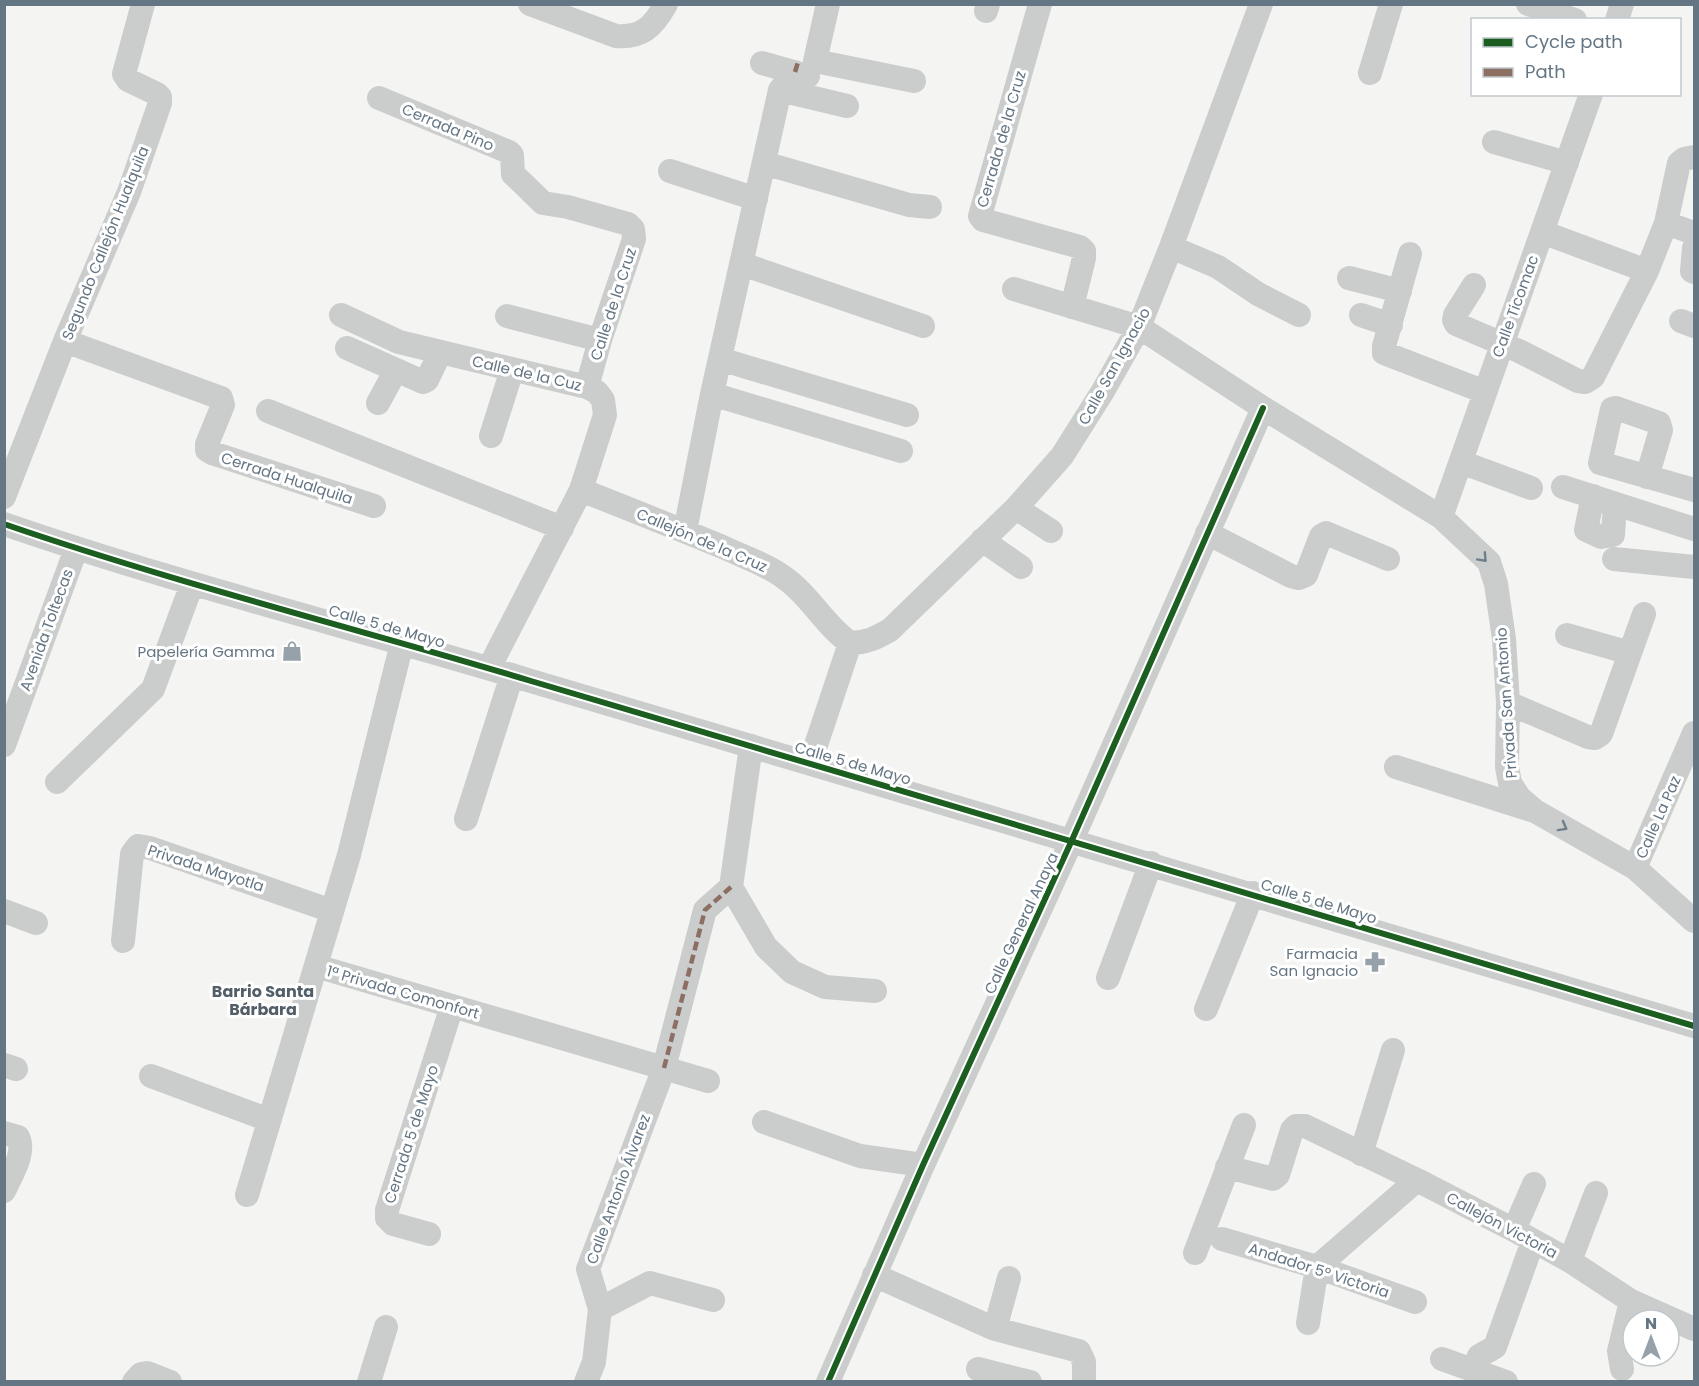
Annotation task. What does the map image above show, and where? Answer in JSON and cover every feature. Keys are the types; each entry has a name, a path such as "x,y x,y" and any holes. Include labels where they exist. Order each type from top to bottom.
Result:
{"street":[{"name":"Segundo Callejón Hualquila","path":"4,497 65,341 129,192 160,103 160,97 157,94 128,80 124,74 143,4"},
{"path":"530,4 616,36 628,37 641,33 656,22 666,4"},
{"path":"685,531 712,394 764,163 797,74 828,4"},
{"name":"Cerrada de la Cruz","path":"1040,4 980,216 983,220 1080,247 1084,251 1084,258 1072,307"},
{"name":"Calle San Ignacio","path":"850,643 862,643 875,639 890,630 1016,508 1062,456 1103,391 1139,327 1261,4"},
{"path":"1370,73 1391,4"},
{"path":"1528,4 1569,18"},
{"path":"762,63 797,74 914,81"},
{"path":"797,74 847,106"},
{"name":"Calle Ticomac","path":"1441,517 1590,96"},
{"name":"Cerrada Pino","path":"379,99 509,152 512,159"},
{"path":"1494,142 1567,163"},
{"path":"1474,285 1455,315 1456,324 1578,381 1585,382 1593,377 1647,271 1666,223 1679,163 1684,159 1695,158"},
{"name":"Calle de la Cruz","path":"512,159 513,174 543,203 568,207 618,221 628,224 633,229 634,239 600,340 587,387"},
{"path":"764,163 909,205 930,207"},
{"path":"670,171 756,199"},
{"path":"1666,223 1695,233"},
{"path":"1542,232 1647,271"},
{"path":"1171,247 1218,267 1258,294 1299,315"},
{"path":"1695,249 1691,264 1692,271 1695,272"},
{"path":"1410,254 1384,353 1485,392"},
{"path":"742,264 923,326"},
{"path":"1350,278 1400,291"},
{"name":"Privada San Antonio","path":"1014,289 1139,327 1263,408 1441,517 1489,562 1496,585 1504,639 1508,703 1507,767 1510,783 1519,797 1535,811 1635,868 1695,921"},
{"name":"Calle de la Cuz","path":"341,315 399,342 587,387 597,392 603,400 605,415 581,490 489,668"},
{"path":"1361,315 1391,325"},
{"path":"507,316 600,340"},
{"name":"Cerrada Hualquila","path":"65,341 221,398 223,405 207,444 207,450 212,453 374,506"},
{"path":"347,348 423,382 427,380 440,353"},
{"path":"720,359 908,416"},
{"path":"378,403 396,370"},
{"path":"491,436 512,370"},
{"path":"712,394 901,451"},
{"name":"Calle General Anaya","path":"828,1382 1263,408"},
{"path":"1647,477 1661,430 1659,423 1616,408 1610,412 1600,463 1647,477 1695,490"},
{"path":"268,411 562,528"},
{"path":"1461,462 1531,488"},
{"path":"1563,487 1695,529"},
{"name":"Callejón de la Cruz","path":"581,490 685,531 783,576 799,590 839,636 850,643"},
{"path":"1016,508 1051,531"},
{"name":"Calle 5 de Mayo","path":"4,525 192,584 489,668 1695,1026"},
{"path":"1207,533 1299,578 1306,575 1321,536 1326,533 1388,559"},
{"path":"982,540 1021,567"},
{"name":"Avenida Toltecas","path":"4,745 76,549"},
{"path":"1614,559 1695,567"},
{"path":"57,782 153,689 192,584"},
{"path":"1508,703 1595,738 1601,734 1644,614"},
{"path":"1567,635 1630,653"},
{"name":"1ª Privada Comonfort","path":"402,643 349,855 316,966 708,1081"},
{"path":"810,763 850,643"},
{"path":"466,819 512,675"},
{"name":"Calle La Paz","path":"1635,868 1695,733"},
{"path":"751,746 730,887 766,947 792,972 825,987 875,991"},
{"path":"1396,767 1535,811"},
{"name":"Privada Mayotla","path":"123,941 132,854 138,846 150,848 332,911"},
{"path":"1108,978 1151,863"},
{"name":"Calle Antonio Álvarez","path":"586,1382 594,1362 600,1309 588,1269 664,1068 705,910 730,887"},
{"path":"1206,1010 1253,893"},
{"path":"4,911 36,923"},
{"path":"247,1195 316,966"},
{"name":"Cerrada 5 de Mayo","path":"429,1234 393,1224 387,1218 387,1210 452,1006"},
{"path":"1361,1154 1393,1050"},
{"path":"151,1076 269,1119"},
{"path":"764,1122 860,1156 923,1165"},
{"path":"1195,1253 1244,1125"},
{"name":"Callejón Victoria","path":"1227,1167 1274,1179 1278,1175 1292,1130 1296,1126 1305,1126 1417,1180 1570,1261 1630,1301 1695,1329"},
{"path":"4,1133 18,1137 21,1144 20,1154 4,1191"},
{"path":"1308,1323 1317,1267 1417,1180"},
{"path":"1473,1371 1479,1356 1495,1347 1534,1184"},
{"path":"1570,1261 1596,1193"},
{"name":"Andador 5º Victoria","path":"1222,1239 1317,1267 1415,1302"},
{"path":"874,1275 995,1329 1079,1351 1084,1362 1084,1382"},
{"path":"995,1329 1010,1278"},
{"path":"600,1309 650,1283 713,1300"},
{"path":"1622,1369 1619,1351 1630,1301"},
{"path":"369,1382 386,1327"},
{"path":"1442,1359 1506,1382"},
{"path":"978,1369 1030,1382"},
{"path":"134,1382 141,1374 170,1382"}],"marked path":[{"path":"795,72 798,62"},
{"path":"664,1068 705,910 731,887"}],"cycle path":[{"path":"828,1382 1263,408"},
{"path":"4,524 201,586 465,661 1694,1026"}],"place":[{"name":"Papelería Gamma","path":"292,651"},
{"name":"Farmacia San Ignacio","path":"1375,962"}],"district":[{"name":"Barrio Santa Bárbara","path":"263,1000"}]}
